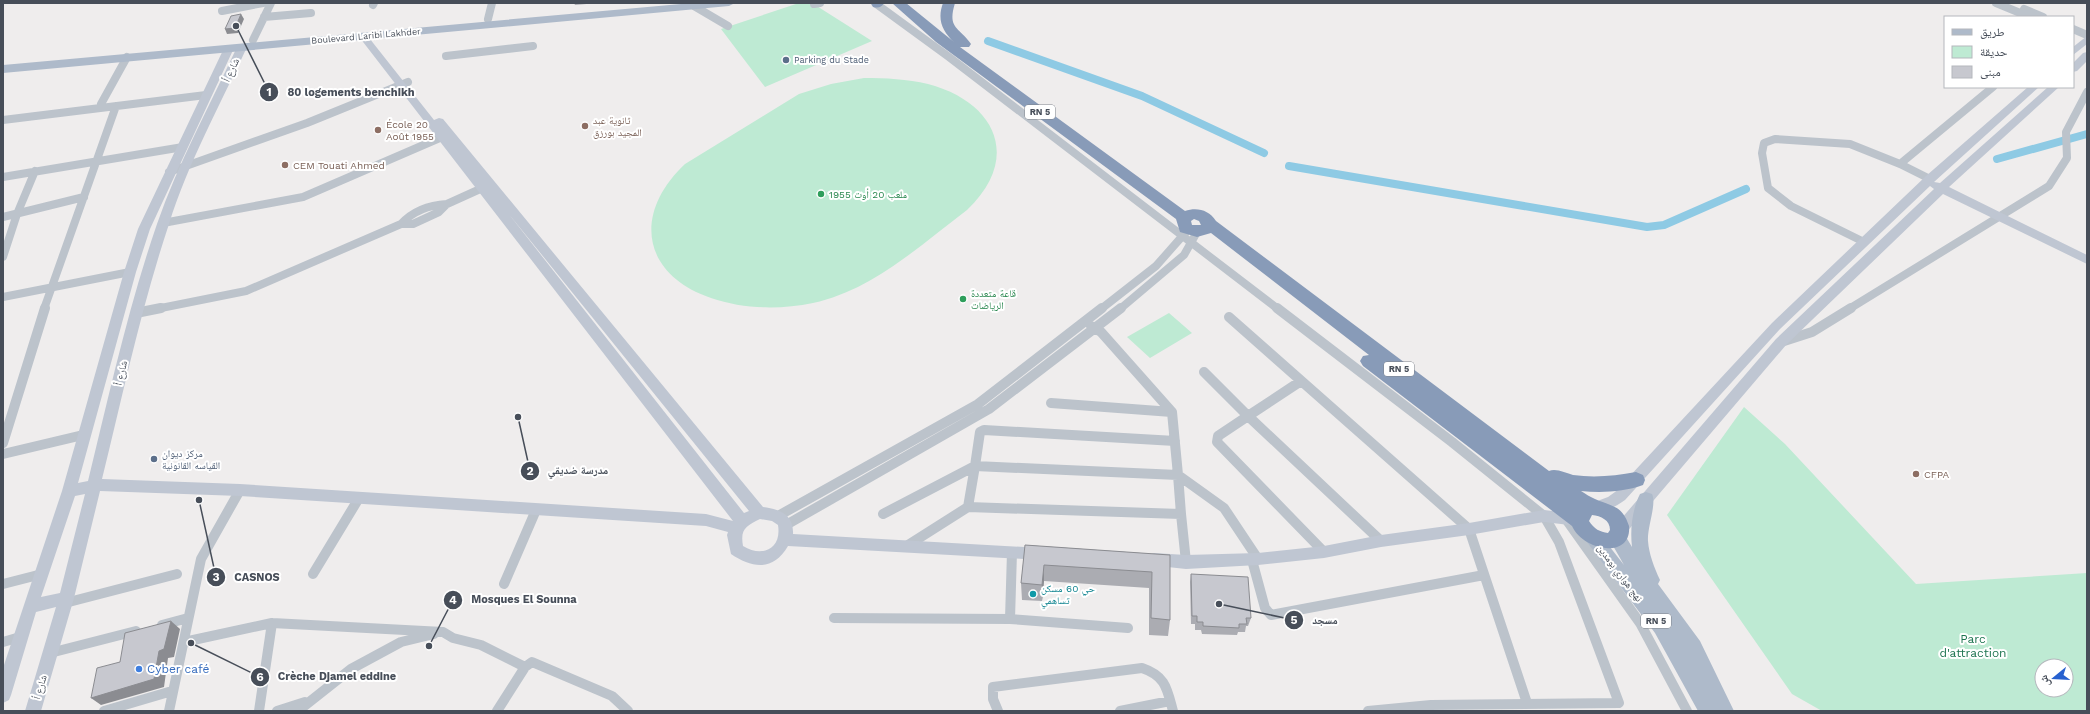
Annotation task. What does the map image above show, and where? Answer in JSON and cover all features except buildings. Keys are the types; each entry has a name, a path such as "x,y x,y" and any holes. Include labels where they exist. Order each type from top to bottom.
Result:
{"highway":[{"name":"RN 5","path":"898,3 948,43 1572,519"},
{"name":"RN 5","path":"949,3 946,22 954,36 1193,229 1528,466 1575,497 1595,507"},
{"path":"1528,466 1558,479 1586,484 1615,483 1636,480"},
{"path":"1595,507 1614,515 1619,533 1607,541 1593,538 1572,519 1583,510 1595,507"}],"main road":[{"name":"Boulevard Laribi Lakhder","path":"366,34 488,19 663,3"},
{"name":"Boulevard Laribi Lakhder","path":"3,63 729,3"},
{"name":"Boulevard Laribi Lakhder","path":"3,69 127,58 240,44"},
{"path":"1646,498 1638,539 1644,564 1663,604"},
{"name":"نهج هواري بومدين","path":"1619,533 1626,556 1663,604 1695,651 1726,711"},
{"name":"نهج هواري بومدين","path":"1593,538 1661,627 1688,672 1708,711"}],"street":[{"path":"222,11 263,3"},
{"path":"240,44 264,17 271,3"},
{"path":"488,19 492,3"},
{"path":"1996,3 2028,16"},
{"path":"2010,3 2041,16"},
{"path":"877,4 949,57 1193,229 1544,516 1559,542 1621,707 1527,702 1431,705 1371,711"},
{"path":"694,5 728,26"},
{"path":"264,17 311,13"},
{"path":"2074,30 2087,38"},
{"path":"366,34 486,186 739,524"},
{"path":"2074,34 2087,38"},
{"path":"2074,51 2087,38"},
{"path":"483,51 485,42"},
{"name":"شارع أ","path":"3,695 20,637 32,606 69,491 130,272 144,229 169,172 183,147 206,95 240,44"},
{"name":"شارع أ","path":"33,711 66,601 136,313 163,223 240,44"},
{"path":"446,56 533,46"},
{"path":"2074,68 2087,55"},
{"path":"101,104 127,58"},
{"path":"169,172 307,123 404,84"},
{"path":"1900,164 1992,88"},
{"path":"1595,507 1613,501 1636,480 1776,326 1930,179 2033,88"},
{"path":"1619,533 1646,498 1782,342 1944,186 2053,88"},
{"path":"1782,342 1812,332 2049,186 2065,162 2068,153 2065,140 2066,132 2087,92"},
{"path":"3,120 206,95"},
{"path":"3,442 51,287 98,160 116,106"},
{"path":"163,223 303,197 446,135"},
{"path":"1864,242 1791,206 1768,188 1762,153 1764,143 1775,139 1850,144 1900,164 2087,260"},
{"path":"3,177 183,147"},
{"path":"4,253 16,214 35,171"},
{"path":"136,313 246,291 401,224 413,224 439,212 447,204 486,186"},
{"path":"486,186 758,513"},
{"path":"3,217 84,196"},
{"path":"2000,215 2087,254"},
{"path":"782,521 978,404 1156,266 1193,229"},
{"path":"782,521 989,409 1096,329 1184,255 1193,229"},
{"path":"3,297 130,272"},
{"path":"1229,317 1469,529 1527,702"},
{"path":"1085,321 1096,329 1172,412 1186,562"},
{"path":"1204,372 1248,416 1381,541"},
{"path":"1301,380 1218,436 1217,442 1324,552"},
{"path":"1051,403 1172,412"},
{"path":"968,507 980,432 984,430 1174,441"},
{"path":"3,454 84,435"},
{"path":"883,514 974,466 1178,475 1224,508 1255,560 1265,608 1271,615 1484,575"},
{"path":"69,491 95,485 240,490 706,520 739,524 758,513 772,514 782,521 787,533 786,540 781,548 766,557 748,558 736,549 733,542 739,524"},
{"path":"169,711 201,558 240,490"},
{"path":"313,574 359,498"},
{"path":"905,547 968,507 1181,514"},
{"path":"504,584 536,510"},
{"path":"1138,560 1186,562 1255,560 1324,552 1381,541 1469,529 1544,516 1572,519 1640,623 1686,711"},
{"path":"786,540 1052,555"},
{"path":"1010,619 1012,552"},
{"path":"3,584 42,574"},
{"path":"32,606 66,601 177,574"},
{"path":"50,653 188,618"},
{"path":"834,618 1010,619 1128,628"},
{"path":"184,642 272,622 443,632 453,638 481,645 525,667"},
{"path":"259,711 272,622"},
{"path":"298,711 351,669 401,642 443,632"},
{"path":"3,642 20,637"},
{"path":"497,711 525,667 532,662 612,696 628,711"},
{"path":"998,711 993,699 993,687 1001,685 1142,668 1155,671 1165,682 1171,706 1120,711"},
{"path":"104,711 172,691"},
{"path":"277,711 310,700"}],"green space":[{"name":"Parking du Stade","path":"799,3 812,3 872,41 765,87 721,29"},
{"name":"ملعب 20 أوت 1955","path":"864,78 896,79 928,84 951,92 971,104 985,118 994,134 997,152 994,171 984,190 967,210 913,252 875,277 856,288 835,297 813,303 787,307 761,307 723,302 688,287 670,274 658,258 652,240 652,222 657,202 668,183 685,164 799,94 831,84"},
{"path":"1169,313 1192,333 1150,358 1127,337"},
{"name":"Parc d'attraction","path":"1744,407 1785,444 1916,584 2087,573 2087,711 1822,711 1792,694 1667,515"}],"waterway":[{"path":"988,41 1142,96 1264,153"},
{"path":"1997,159 2087,134"},
{"path":"1289,166 1647,227 1664,225 1746,189"}],"place":[{"name":"80 logements benchikh","path":"236,26"},
{"name":"Parking du Stade","path":"786,60"},
{"name":"ثانوية عبد المجيد بورزق","path":"585,126"},
{"name":"École 20 Août 1955","path":"378,130"},
{"name":"CEM Touati Ahmed","path":"285,165"},
{"name":"ملعب 20 أوت 1955","path":"821,194"},
{"name":"قاعة متعددة الرياضات","path":"963,299"},
{"name":"مدرسة ضديقي","path":"518,417"},
{"name":"مركز ديوان القياسه القانونية","path":"154,459"},
{"name":"CFPA","path":"1916,474"},
{"name":"CASNOS","path":"199,500"},
{"name":"حي 60 مسكن تساهمي","path":"1033,594"},
{"name":"مسجد","path":"1219,604"},
{"name":"Crèche Djamel eddine","path":"191,643"},
{"name":"Mosques El Sounna","path":"429,646"},
{"name":"Cyber café","path":"139,669"}]}
